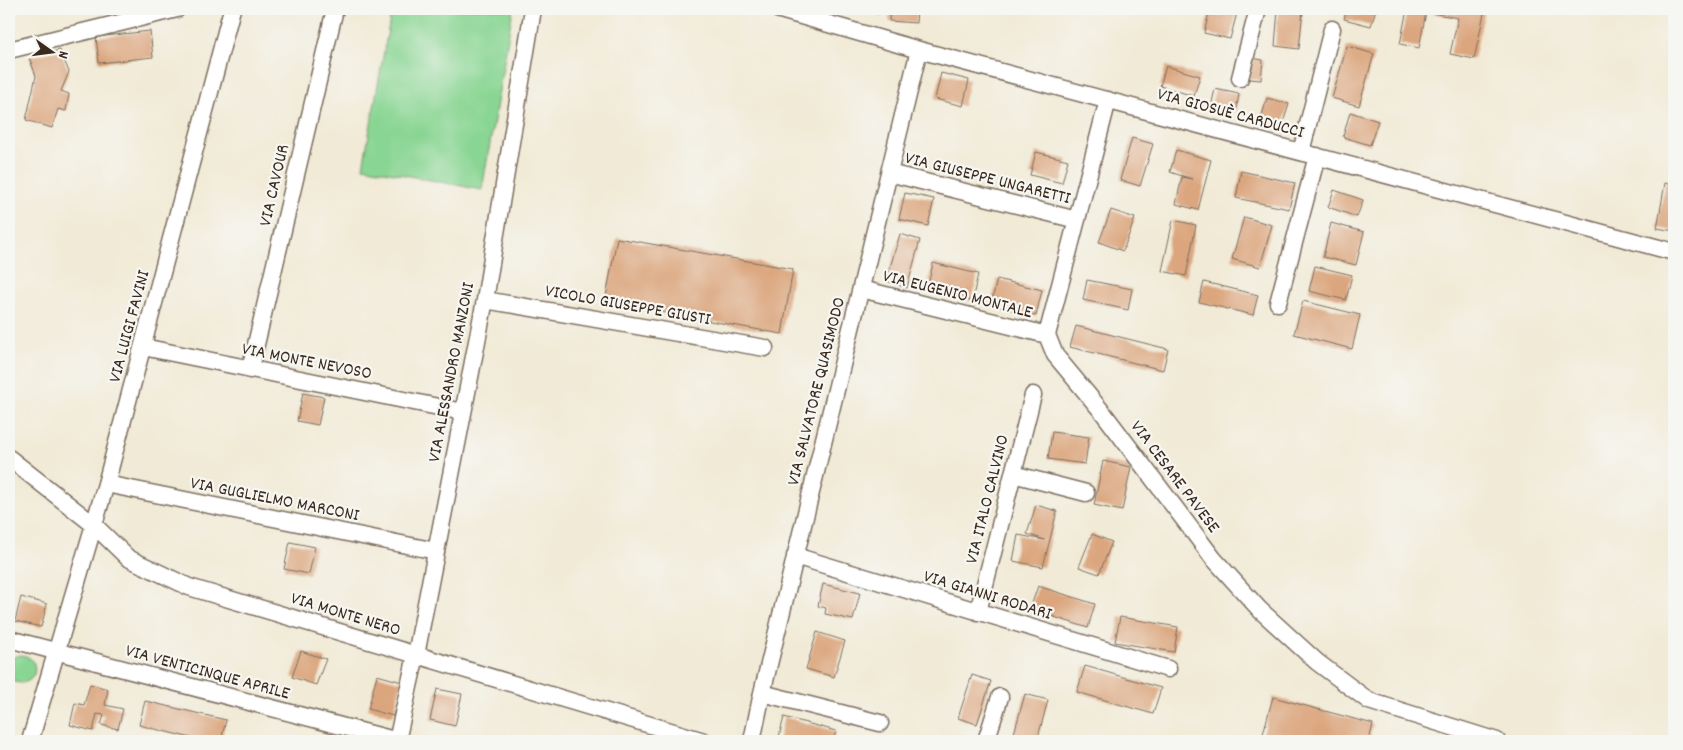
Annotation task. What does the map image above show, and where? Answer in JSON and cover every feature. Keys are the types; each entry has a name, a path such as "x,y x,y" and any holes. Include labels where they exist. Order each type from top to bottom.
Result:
{"street":[{"path":"9,50 177,9"},
{"name":"VIA LUIGI FAVINI","path":"30,741 106,484 232,9"},
{"name":"VIA CAVOUR","path":"250,370 335,9"},
{"name":"VIA ALESSANDRO MANZONI","path":"398,741 485,300 534,9"},
{"name":"VIA GIOSUÈ CARDUCCI","path":"777,9 824,16 919,50 1674,252"},
{"path":"1240,78 1258,9"},
{"path":"1278,303 1332,30"},
{"name":"VIA SALVATORE QUASIMODO","path":"752,741 795,556 919,50"},
{"path":"1047,335 1108,100"},
{"name":"VIA GIUSEPPE UNGARETTI","path":"889,173 1077,220"},
{"name":"VIA EUGENIO MONTALE","path":"861,289 1047,335"},
{"name":"VICOLO GIUSEPPE GIUSTI","path":"485,300 765,348"},
{"name":"VIA CESARE PAVESE","path":"1047,335 1055,355 1104,414 1213,558 1260,610 1317,662 1369,701 1497,741"},
{"name":"VIA MONTE NEVOSO","path":"143,347 463,412"},
{"name":"VIA ITALO CALVINO","path":"978,612 1032,395"},
{"name":"VIA MONTE NERO","path":"9,458 94,525 128,558 189,587 704,741"},
{"path":"1013,474 1086,493"},
{"name":"VIA GUGLIELMO MARCONI","path":"106,484 436,551"},
{"name":"VIA GIANNI RODARI","path":"795,556 1168,669"},
{"name":"VIA VENTICINQUE APRILE","path":"9,639 398,741"},
{"path":"762,693 880,723"},
{"path":"986,741 1000,697"}],"green space":[{"path":"409,9 513,9 482,190 363,167 391,13"},
{"path":"21,655 31,659 35,669 31,679 21,683 11,679 7,669 11,659"}],"building":[{"path":"853,9 880,9 879,14 852,11"},
{"path":"890,9 917,9 916,23 889,21"},
{"path":"1210,9 1238,9 1230,39 1204,33"},
{"path":"1278,9 1303,10 1299,49 1275,46"},
{"path":"1347,9 1376,9 1371,26 1344,19"},
{"path":"1407,9 1485,9 1474,59 1450,54 1458,18 1426,12 1419,48 1400,44"},
{"path":"150,31 153,57 99,63 96,37"},
{"path":"1347,46 1374,54 1359,106 1332,98"},
{"path":"60,50 69,72 61,91 69,94 66,111 58,109 52,128 26,120 36,76 29,57"},
{"path":"1251,58 1263,60 1261,80 1249,79"},
{"path":"1166,66 1200,76 1194,96 1160,86"},
{"path":"941,73 969,80 963,106 935,99"},
{"path":"1215,89 1239,94 1236,112 1211,107"},
{"path":"1267,98 1289,104 1282,126 1261,119"},
{"path":"1350,112 1378,121 1370,145 1343,137"},
{"path":"1132,138 1153,144 1140,186 1120,180"},
{"path":"1176,150 1211,160 1198,210 1176,204 1182,177 1192,179 1170,172"},
{"path":"1036,152 1068,160 1062,183 1030,175"},
{"path":"1241,171 1295,183 1289,209 1236,198"},
{"path":"1665,183 1674,185 1674,231 1657,228"},
{"path":"1334,190 1363,200 1357,217 1328,207"},
{"path":"905,193 934,199 928,226 899,219"},
{"path":"1111,210 1135,218 1123,251 1099,242"},
{"path":"1244,217 1272,225 1260,267 1232,259"},
{"path":"1173,220 1196,225 1186,276 1162,271"},
{"path":"1331,223 1364,232 1356,265 1323,257"},
{"path":"900,234 920,240 907,288 886,281"},
{"path":"617,238 793,269 782,334 605,302"},
{"path":"933,263 978,274 972,301 927,290"},
{"path":"1315,266 1352,275 1346,300 1309,291"},
{"path":"997,279 1042,290 1036,316 991,305"},
{"path":"1087,280 1132,289 1128,310 1083,300"},
{"path":"1204,282 1258,295 1253,315 1199,302"},
{"path":"1303,301 1360,315 1352,349 1294,334"},
{"path":"1076,326 1168,349 1163,370 1070,347"},
{"path":"303,393 324,397 318,425 297,421"},
{"path":"1052,432 1089,437 1085,464 1048,459"},
{"path":"1103,461 1131,467 1122,511 1094,505"},
{"path":"1036,505 1057,511 1043,567 1013,561 1018,535 1045,540 1027,534"},
{"path":"1092,534 1112,542 1099,574 1079,567"},
{"path":"290,542 315,547 309,574 284,569"},
{"path":"823,584 860,593 853,620 825,614 826,608 818,606"},
{"path":"1038,586 1095,604 1088,628 1030,609"},
{"path":"21,597 47,604 41,627 15,621"},
{"path":"1120,617 1178,627 1174,652 1115,642"},
{"path":"817,632 845,641 834,677 806,669"},
{"path":"301,651 326,659 316,685 292,677"},
{"path":"1085,666 1161,688 1153,714 1077,692"},
{"path":"377,675 402,682 393,716 368,709"},
{"path":"972,675 991,681 977,724 958,718"},
{"path":"90,684 108,689 105,705 123,709 118,729 101,725 104,715 97,714 93,731 70,725 75,703 84,705"},
{"path":"437,689 462,694 455,726 430,720"},
{"path":"1025,694 1048,700 1037,741 1013,737"},
{"path":"1273,697 1373,724 1369,741 1261,741"},
{"path":"145,701 226,720 221,741 191,741 191,738 139,725"},
{"path":"784,717 836,731 833,741 778,741"}]}
